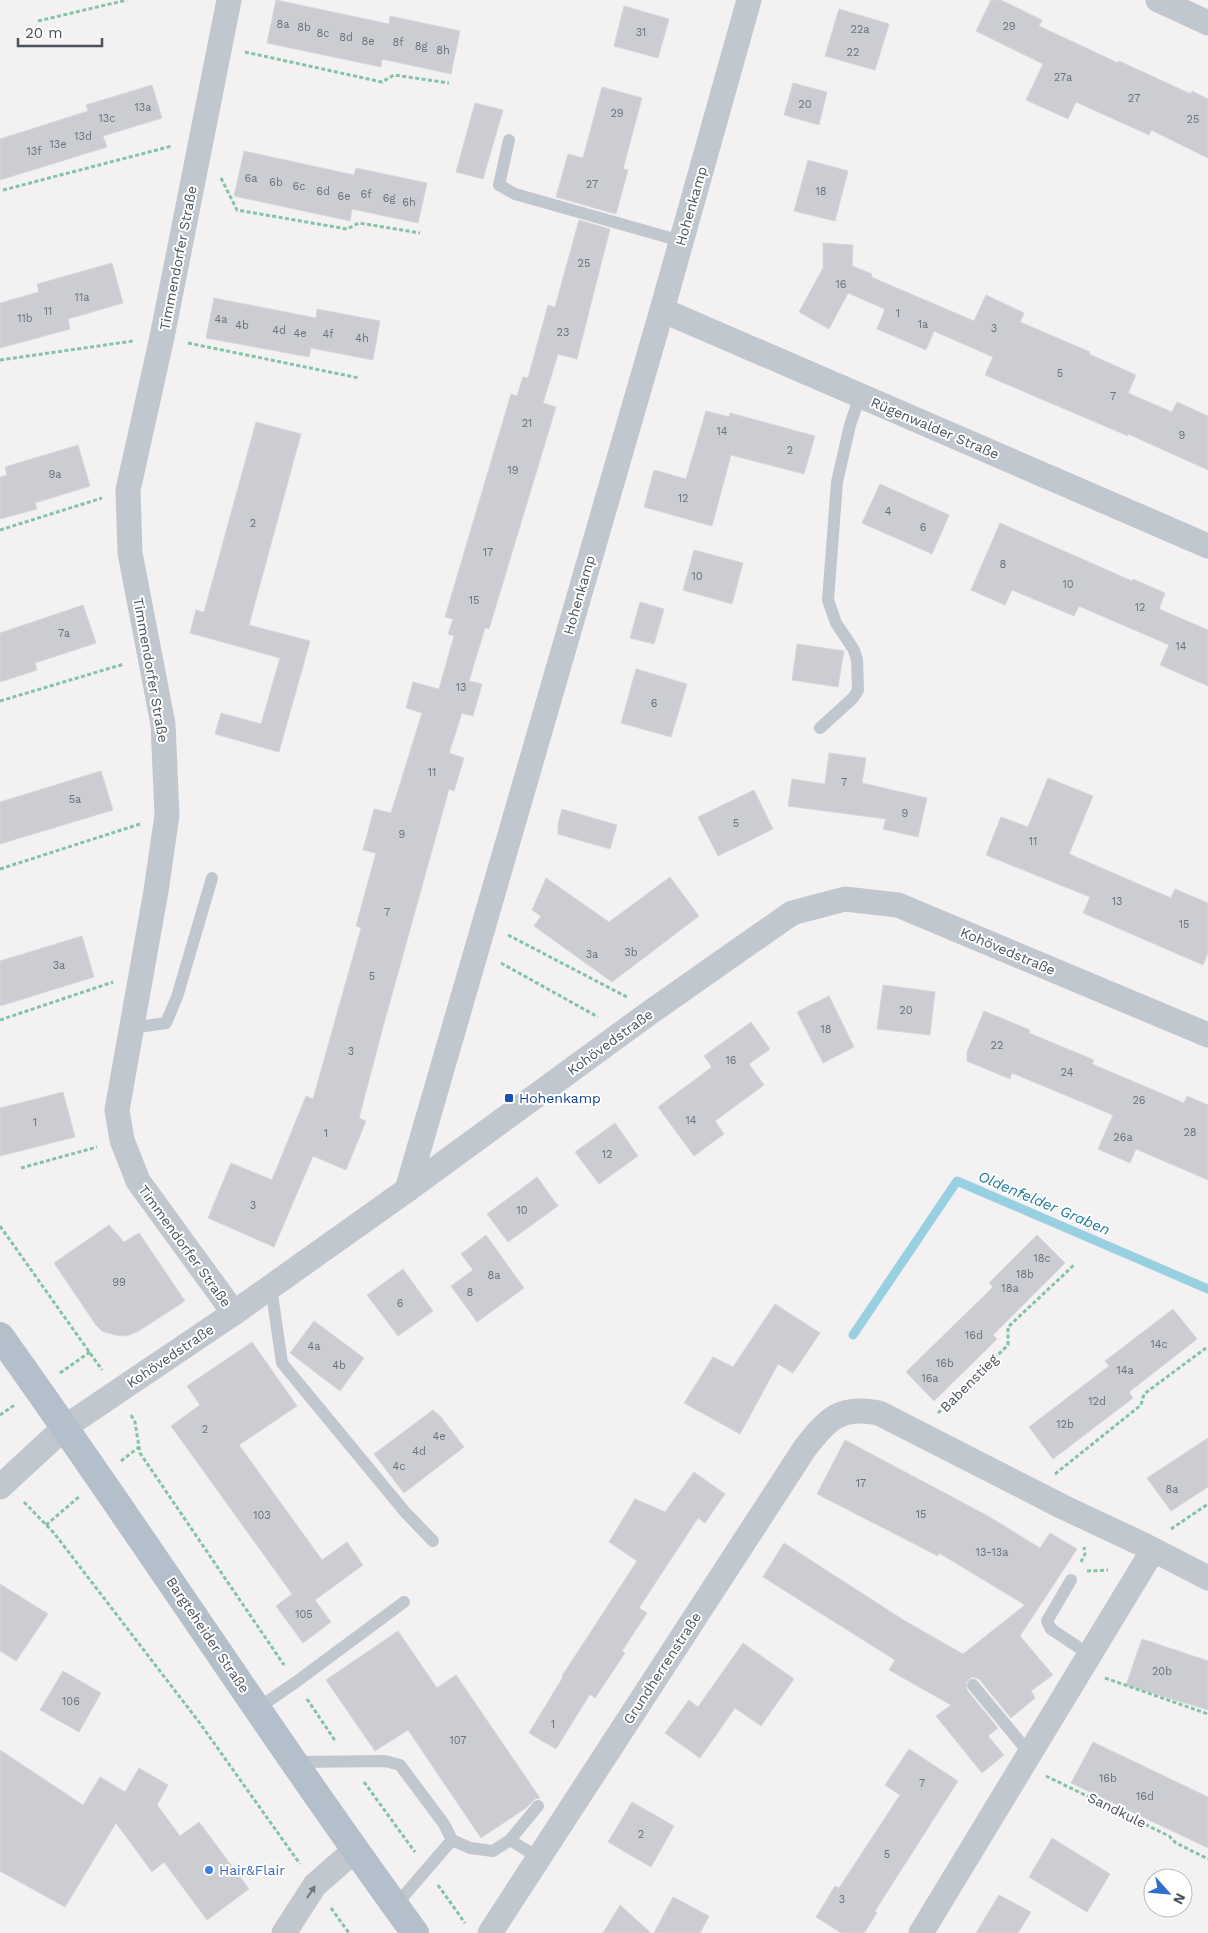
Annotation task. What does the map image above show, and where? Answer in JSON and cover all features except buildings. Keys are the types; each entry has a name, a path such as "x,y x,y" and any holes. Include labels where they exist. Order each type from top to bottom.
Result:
{"main road":[{"name":"Bargteheider Straße","path":"0,1336 65,1427 355,1850 415,1933"}],"street":[{"name":"Timmendorfer Straße","path":"229,0 162,337 128,490 130,553 163,724 167,815 117,1110 122,1140 138,1181 234,1313"},
{"name":"Hohenkamp","path":"407,1190 662,310 749,0"},
{"path":"1158,0 1208,23"},
{"name":"Rügenwalder Straße","path":"662,310 1208,546"},
{"name":"Kohövedstraße","path":"4,1483 65,1427 271,1287 652,1011 792,913 845,899 898,905 1208,1035"},
{"name":"Grundherrenstraße","path":"479,1931 539,1858 805,1448 822,1426 843,1412 863,1409 880,1413 918,1433"},
{"path":"918,1433 1208,1578"},
{"path":"921,1933 1086,1662 1150,1548"},
{"path":"284,1933 315,1885 355,1850"}],"lane":[{"path":"508,140 500,185 515,194 681,241"},
{"path":"820,728 853,698 858,690 858,660 854,650 836,623 828,600 837,482 850,424 860,396"},
{"path":"131,1028 166,1023 177,997 212,878"},
{"path":"271,1287 282,1363 405,1512 433,1541"},
{"path":"1072,1580 1047,1621 1051,1629 1086,1662"},
{"path":"258,1708 404,1602"},
{"path":"974,1685 1026,1760"},
{"path":"295,1762 385,1761 400,1765 444,1824 452,1840 470,1848 493,1851 510,1840 538,1806"},
{"path":"395,1906 452,1840"},
{"path":"510,1840 539,1858"}],"path":[{"path":"38,20 127,0"},
{"path":"220,46 382,82 394,75 449,83"},
{"path":"3,190 201,139 237,210 347,229 359,223 420,233"},
{"path":"0,360 162,337 359,378"},
{"path":"0,530 128,490"},
{"path":"0,701 150,656"},
{"path":"0,869 167,815"},
{"path":"484,922 652,1011"},
{"path":"476,949 625,1032"},
{"path":"0,1020 141,972"},
{"path":"21,1168 122,1140"},
{"path":"0,1226 117,1392 135,1422 140,1453 349,1762 428,1870 479,1931"},
{"name":"Babenstieg","path":"918,1433 1008,1345 1008,1328 1074,1265"},
{"path":"1033,1492 1141,1405 1144,1394 1206,1348"},
{"path":"4,1483 54,1533 199,1722 349,1933"},
{"path":"1150,1548 1208,1504"},
{"path":"1085,1570 1110,1570"},
{"path":"1086,1662 1208,1714"},
{"name":"Sandkule","path":"1026,1760 1169,1836 1176,1844 1208,1859"}],"waterway":[{"name":"Oldenfelder Graben","path":"853,1335 957,1181 1208,1289"}],"place":[{"name":"Hohenkamp","path":"509,1098"},
{"name":"Hair&Flair","path":"209,1870"}]}
